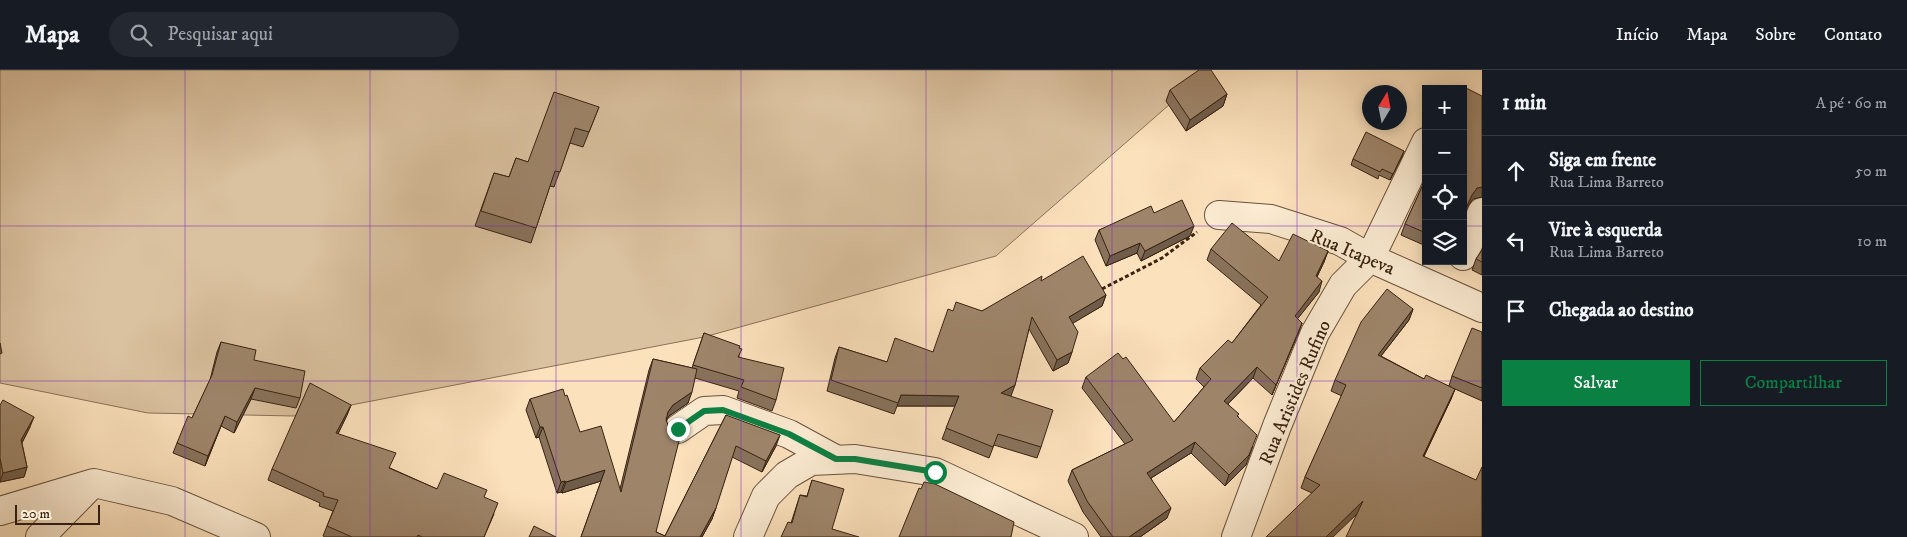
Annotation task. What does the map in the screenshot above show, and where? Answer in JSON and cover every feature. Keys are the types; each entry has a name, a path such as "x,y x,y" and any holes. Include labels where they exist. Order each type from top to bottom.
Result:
{"street":[{"name":"Rua Aristides Rufino","path":"1236,537 1277,426 1315,333 1344,285 1370,258 1422,150"},
{"path":"1467,247 1482,212"},
{"name":"Rua Itapeva","path":"1219,214 1271,219 1340,241 1370,258 1482,308"},
{"path":"1448,292 1459,265"},
{"path":"678,429 704,411 723,410 789,434 836,459"},
{"path":"748,537 766,496 787,475 811,461 836,459 855,459 935,472 1074,537"},
{"path":"40,537 94,482"},
{"path":"0,511 94,482 172,501 256,537"}],"path":[{"path":"1102,289 1162,258 1219,214"}],"shaded area":[{"path":"0,70 1209,70 996,256 704,337 294,416 148,413 0,383"}],"building":[{"path":"1199,70 1211,70 1227,94 1190,120 1170,90"},
{"path":"1467,88 1482,96 1482,187 1477,188 1467,206"},
{"path":"554,92 599,107 589,132 575,128 560,172 555,171 536,228 481,211 494,173 509,177 516,158 528,162"},
{"path":"1366,132 1404,151 1393,174 1382,169 1380,172 1353,159"},
{"path":"1422,187 1422,231 1405,224"},
{"path":"1182,200 1194,226 1145,251 1140,243 1110,256 1099,230 1151,206 1154,213"},
{"path":"1232,223 1279,261 1293,234 1328,251 1316,276 1322,281 1295,316 1302,323 1276,385 1257,367 1224,401 1239,414 1237,416 1257,435 1249,455 1229,475 1195,442 1147,473 1171,508 1129,537 1113,537 1087,501 1072,470 1133,440 1086,377 1118,353 1123,359 1126,357 1174,422 1211,379 1200,368 1228,340 1232,343 1268,297 1211,249"},
{"path":"1482,250 1482,262 1476,259"},
{"path":"1083,256 1106,295 1069,317 1078,332 1072,352 1057,360 1032,317 1015,385 1001,393 1053,410 1041,447 998,434 993,447 946,428 959,396 901,395 898,403 831,380 839,347 887,362 895,338 933,352 948,309 953,311 956,302 982,311 1042,276 1041,281"},
{"path":"1387,289 1413,309 1378,355 1424,379 1426,375 1455,389 1423,456 1476,480 1482,467 1482,537 1346,537 1363,501 1326,537 1266,537 1320,485 1305,477 1346,385 1335,380 1361,322"},
{"path":"1472,328 1482,332 1482,388 1452,376"},
{"path":"704,333 740,346 739,348 742,349 738,357 784,368 776,400 741,387 744,380 693,365"},
{"path":"221,342 256,350 254,360 305,371 300,398 255,388 237,422 225,416 208,456 177,443 188,416 192,418 212,375"},
{"path":"653,359 697,369 692,392 673,405 668,412 666,420 669,427 675,432 681,433 656,532 665,536 726,415 780,435 766,461 736,446 716,508 700,537 581,537 605,470 561,482 543,427 540,427 530,399 563,389 565,396 567,395 580,432 601,426 621,492"},
{"path":"310,383 351,405 336,433 396,453 389,468 437,489 444,473 487,490 484,497 498,503 484,537 422,537 418,535 417,537 352,537 327,526 338,500 323,496 324,493 272,469"},
{"path":"3,400 34,417 21,440 27,467 3,473 0,458 0,405"},
{"path":"812,480 844,489 832,529 859,537 781,537 788,522 792,523 800,495 807,497"},
{"path":"924,482 935,484 1014,522 1011,537 899,537 919,488 921,489"},
{"path":"534,526 556,537 529,537"}],"route":[{"path":"678,429 704,411 723,410 789,434 836,459 855,459 935,472"}]}
